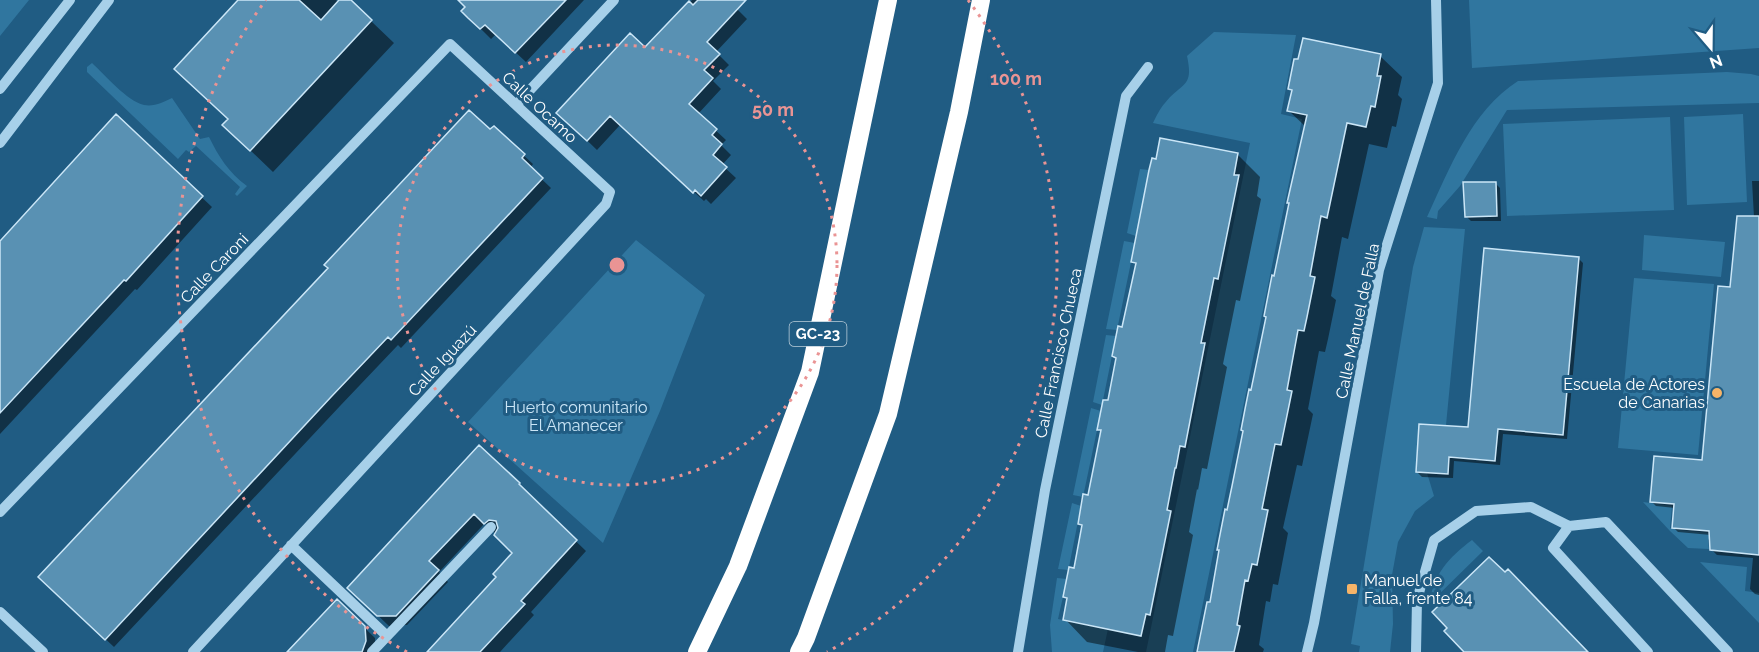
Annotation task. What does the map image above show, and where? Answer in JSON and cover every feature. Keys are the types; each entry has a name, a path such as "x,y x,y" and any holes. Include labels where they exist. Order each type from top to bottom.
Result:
{"highway":[{"name":"GC-23","path":"697,652 738,566 810,372 888,0"},
{"path":"799,652 888,414 959,112 981,0"}],"street":[{"path":"0,88 70,0"},
{"path":"0,143 109,0"},
{"path":"516,105 614,0"},
{"name":"Calle Manuel de Falla","path":"1308,652 1379,270 1438,83 1436,0"},
{"name":"Calle Ocamo","path":"450,44 610,192"},
{"name":"Calle Caroni","path":"0,512 450,44"},
{"name":"Calle Francisco Chueca","path":"1018,652 1045,490 1126,96 1148,67"},
{"name":"Calle Iguazú","path":"193,652 606,204 610,192"},
{"path":"1416,652 1417,600 1434,540 1476,511 1531,507 1569,526 1606,522 1728,652"},
{"path":"372,652 491,526"},
{"path":"1569,526 1553,548 1648,652"},
{"path":"291,545 387,636"},
{"path":"0,612 43,652"}],"green space":[{"path":"0,0 29,0 0,36"},
{"path":"1469,0 1759,0 1759,48 1472,68"},
{"path":"1214,32 1296,35 1281,114 1302,119 1193,652 1146,652 1250,143 1153,123 1163,105 1188,79 1187,56"},
{"path":"92,63 137,103 151,105 172,98 200,139 209,137 225,164 247,186 237,196 235,194 240,187 196,146 189,152 186,150 178,159 87,72 87,67"},
{"path":"1727,72 1759,76 1759,103 1507,110 1460,186 1438,211 1437,219 1427,217 1454,160 1475,124 1502,93 1518,81"},
{"path":"1743,114 1747,202 1687,205 1684,117"},
{"path":"1670,117 1674,210 1507,216 1503,124"},
{"path":"1140,169 1149,170 1136,236 1127,233"},
{"path":"1424,227 1465,229 1446,425 1419,424 1416,472 1427,473 1434,496 1415,511 1398,542 1392,575 1393,624 1390,652 1359,652 1360,646 1351,644 1413,267"},
{"path":"1644,235 1725,242 1721,277 1642,270"},
{"name":"Huerto comunitario El Amanecer","path":"636,240 705,295 660,411 603,543 468,422"},
{"path":"1124,241 1135,243 1117,330 1106,329"},
{"path":"1634,278 1714,284 1698,455 1618,448"},
{"path":"1106,335 1116,336 1102,405 1093,402"},
{"path":"1091,408 1101,411 1083,497 1073,495"},
{"path":"1643,502 1672,506 1670,528 1719,534 1708,540 1709,549 1688,548"},
{"path":"1072,503 1081,506 1069,567 1068,570 1058,569"},
{"path":"1472,540 1483,551 1429,604 1438,575 1449,560"},
{"path":"1700,562 1747,567 1745,591 1759,593 1759,623"},
{"path":"1057,578 1067,579 1058,619 1108,629 1103,652 1052,652 1050,625"}],"building":[{"path":"238,0 299,0 321,20 339,0 351,0 372,20 250,151 222,125 228,119 174,69"},
{"path":"458,0 566,0 515,53 485,25 480,29 468,18 461,11 465,7"},
{"path":"698,0 746,0 707,42 720,54 704,70 713,78 689,104 717,129 712,135 722,144 713,155 727,167 701,196 695,190 693,193 610,116 587,141 556,113 630,33 645,47 689,1 693,5"},
{"path":"1303,38 1381,54 1377,76 1381,76 1375,107 1371,106 1366,127 1347,123 1327,218 1321,216 1310,276 1315,277 1304,331 1298,330 1287,390 1292,391 1281,445 1275,444 1262,509 1268,510 1257,565 1252,564 1248,581 1245,580 1237,625 1240,626 1234,652 1197,652 1207,602 1210,602 1225,509 1227,510 1249,389 1251,390 1266,317 1264,316 1272,275 1274,276 1289,203 1287,203 1307,115 1287,111 1292,90 1288,89 1294,59 1298,59"},
{"path":"469,110 490,129 494,126 525,154 522,158 543,178 391,340 388,337 331,397 105,640 38,577 328,268 324,265"},
{"path":"116,114 203,196 126,281 124,280 0,413 0,241"},
{"path":"1160,138 1238,153 1234,175 1239,175 1218,279 1214,278 1201,343 1205,343 1185,447 1180,446 1175,468 1167,510 1171,511 1150,615 1146,614 1141,636 1063,620 1067,598 1063,597 1069,567 1074,568 1082,525 1078,524 1083,494 1088,495 1101,430 1097,430 1103,400 1108,400 1116,358 1112,356 1118,326 1122,327 1136,263 1131,262 1149,170 1152,158 1156,159"},
{"path":"1463,182 1496,182 1497,216 1465,217"},
{"path":"1737,216 1759,216 1759,555 1710,550 1709,531 1672,528 1674,504 1650,502 1654,456 1702,460 1718,286 1730,287"},
{"path":"1484,248 1579,257 1563,435 1498,429 1495,461 1449,457 1448,474 1416,472 1419,424 1468,427"},
{"path":"479,445 577,540 521,601 525,604 480,652 427,652 496,577 493,574 512,553 494,535 498,528 496,521 489,520 484,524 474,514 429,561 439,570 396,616 377,616 347,588"},
{"path":"1489,557 1505,572 1508,569 1588,652 1464,652 1444,631 1447,628 1432,612"},
{"path":"337,599 365,626 366,641 362,652 287,652"}],"place":[{"name":"Escuela de Actores de Canarias","path":"1717,393"},
{"name":"Manuel de Falla, frente 84","path":"1352,589"}]}
